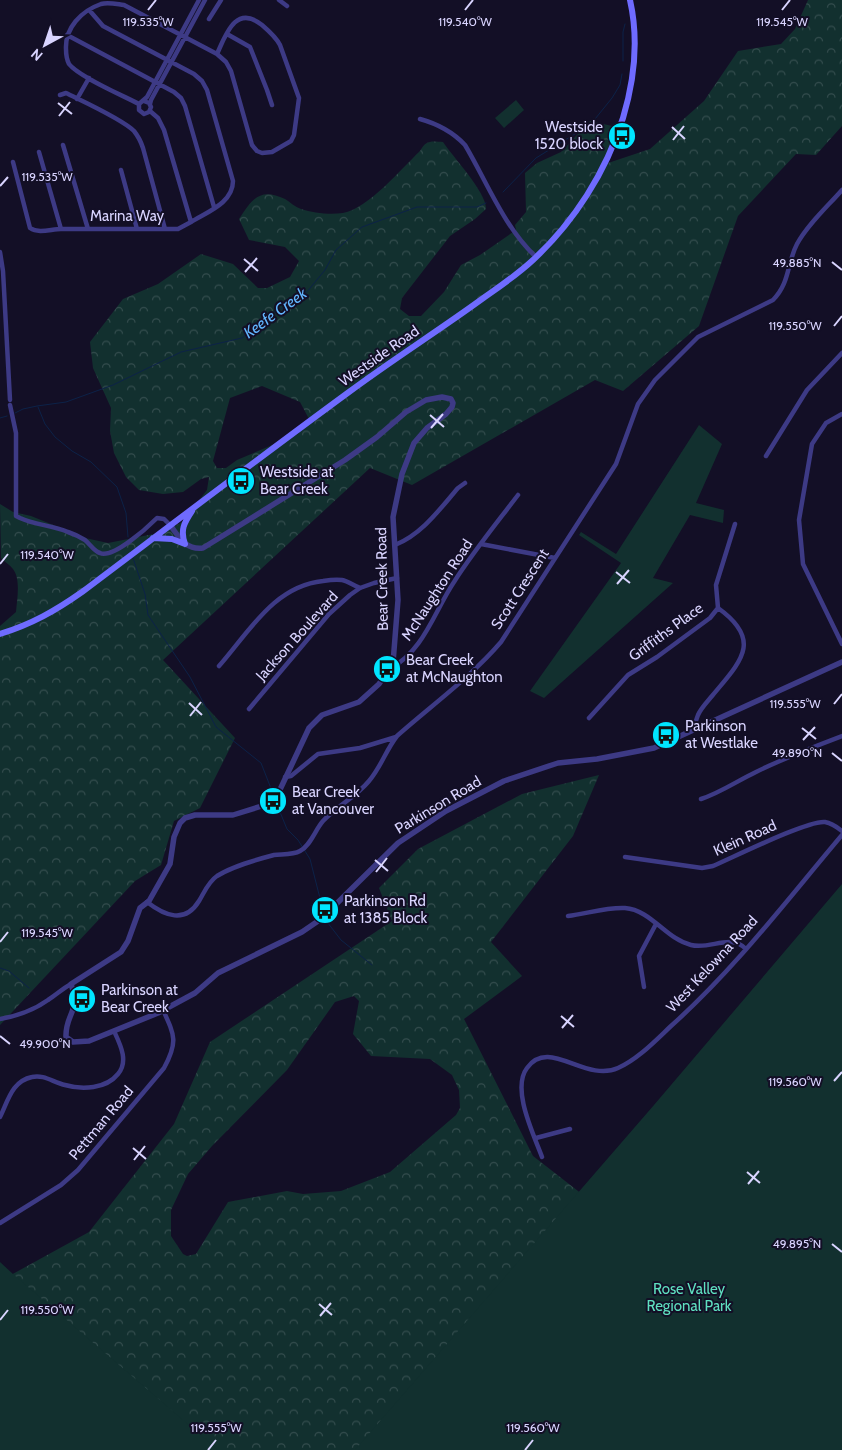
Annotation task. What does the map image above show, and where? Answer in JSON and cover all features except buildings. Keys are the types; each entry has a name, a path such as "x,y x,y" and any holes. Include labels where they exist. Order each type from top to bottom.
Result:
{"main road":[{"name":"Westside Road","path":"0,634 26,626 61,607 358,385 514,276 536,257 574,215 590,191 605,163 619,130 631,90 635,65 635,30 630,0"},
{"path":"184,544 182,528 195,506"},
{"path":"153,538 172,539 184,544"}],"street":[{"path":"183,36 198,0"},
{"path":"139,104 144,101 157,83 205,0"},
{"path":"209,19 221,0"},
{"path":"279,0 287,6"},
{"path":"139,104 89,78 68,63 66,47 69,29 76,20 101,4 121,2 217,54 226,62 231,71 252,145 257,151 262,153 272,152 291,141 294,136 299,98 280,45 268,30 256,20 244,17 236,20 217,54"},
{"path":"90,11 103,26 194,74 208,90 233,181 233,189 229,196 190,222"},
{"path":"227,34 250,47 268,90 272,105"},
{"path":"67,35 174,92 181,98 185,106 214,207"},
{"path":"77,99 89,78"},
{"path":"139,104 139,110 142,113 150,111 150,104 157,83"},
{"path":"60,95 66,93 127,126 138,137 143,148 165,229"},
{"path":"144,101 150,104"},
{"name":"Marina Way","path":"13,162 30,228 34,230 40,232 61,228 178,228 190,222 164,130 158,118 150,111"},
{"path":"420,119 441,126 454,134 465,145 509,224 525,246 536,257"},
{"path":"63,145 88,229"},
{"path":"39,152 61,228"},
{"path":"121,170 137,229"},
{"name":"Scott Crescent","path":"147,902 157,910 169,915 189,913 215,877 237,867 274,855 296,853 307,846 318,827 329,814 368,783 397,736 493,652 513,625 616,464 632,420 645,393 655,380 698,337 773,300 780,294 796,246 842,190"},
{"path":"0,252 3,271 10,402 16,433 16,516 59,528 78,536 99,553 104,554 113,552 140,534 157,518 164,519 184,544"},
{"path":"766,456 807,390 842,353"},
{"name":"Bear Creek Road","path":"0,1018 16,1016 35,1008 121,952 128,941 140,908 156,890 170,864 174,837 180,823 185,818 195,815 233,815 265,805 277,796 309,728 322,715 359,702 379,684 393,663 398,600 393,517 402,474 408,454 414,443 427,428 446,414 452,407 451,399 442,397 426,400 406,412 346,460 203,548 193,549 184,544"},
{"path":"842,414 826,424 812,444 799,520 803,564 842,644"},
{"path":"395,545 407,540 418,532 458,488 465,483"},
{"name":"McNaughton Road","path":"389,668 403,661 429,629 453,583 518,495"},
{"name":"Griffiths Place","path":"589,718 628,675 710,618 718,608 716,586 735,524"},
{"path":"481,544 555,558"},
{"name":"Jackson Boulevard","path":"249,709 329,614 360,588 396,578"},
{"path":"218,666 268,608 280,597 292,590 303,584 328,580 342,580 360,588"},
{"path":"693,730 698,714 742,657 745,642 740,629 728,615 718,608"},
{"name":"Parkinson Road","path":"71,984 75,995 75,1005 65,1027 66,1037 73,1042 89,1041 114,1031 163,1010 195,993 218,973 302,932 321,919 398,843 454,806 504,781 558,762 597,759 654,748 842,662"},
{"path":"285,776 291,776 318,754 328,751 360,748 397,736"},
{"path":"701,799 716,794 733,783 784,758 842,736"},
{"name":"Klein Road","path":"625,857 702,868 713,866 815,823 824,822 834,825 842,831"},
{"name":"West Kelowna Road","path":"542,1157 523,1101 521,1086 522,1076 530,1064 544,1056 560,1058 590,1070 601,1072 618,1068 637,1056 692,1007 746,949 842,835"},
{"path":"568,916 624,908 639,911 678,940 692,945 704,946 729,941 740,943 746,949"},
{"path":"644,987 639,956 656,924"},
{"name":"Pettman Road","path":"0,1223 61,1185 78,1170 164,1068 172,1053 174,1039 163,1010"},
{"path":"0,1117 12,1091 22,1081 32,1077 42,1076 64,1085 87,1089 115,1078 121,1071 123,1061 122,1048 114,1031"},
{"path":"536,1138 570,1129"}],"green space":[{"path":"808,0 842,0 842,126 816,155 796,154 738,216 699,326 623,391 595,380 412,485 370,468 163,660 235,738 200,808 174,821 161,865 135,881 0,1025 0,626 16,612 18,590 15,573 1,558 0,504 13,512 31,516 85,538 108,543 164,532 182,522 207,490 209,477 201,479 183,492 163,494 139,490 126,477 114,453 110,431 111,408 93,368 90,342 123,299 158,284 201,254 233,264 258,288 267,288 290,277 299,261 285,247 249,240 239,219 253,201 258,197 269,194 285,199 297,207 316,213 343,213 353,210 374,196 427,143 443,142 481,194 486,209 450,236 402,298 400,309 409,316 421,316 444,292 461,265 480,255 516,230 515,225 526,212 525,173 537,163 561,152 590,121 621,128 605,164 650,149 704,101 738,51 781,44 795,29","holes":["262,386 300,402 309,419 298,434 237,460 226,468 217,468 213,461 230,398"]},
{"path":"516,100 524,110 504,128 495,118"},
{"path":"699,425 722,444 696,503 724,510 723,523 690,515 653,578 673,583 544,698 530,691 621,563 579,535 581,532 616,554"},
{"path":"599,775 573,836 491,942 522,976 464,1019 533,1156 587,1198 842,1450 0,1450 0,1281 89,1232 174,1124 210,1042 392,921 379,888 418,849 522,794","holes":["354,996 359,1001 353,1034 371,1056 430,1059 452,1075 459,1090 460,1108 456,1115 390,1172 341,1191 303,1194 287,1191 228,1202 196,1254 187,1256 183,1254 171,1236 171,1210 188,1174 212,1146 287,1070 335,1002"]},
{"name":"Rose Valley Regional Park","path":"842,884 842,1450 355,1450 654,1105"},
{"path":"0,1262 13,1274 218,1450 0,1450"}],"waterway":[{"name":"Keefe Creek","path":"623,61 623,32 625,24"},
{"name":"Keefe Creek","path":"503,192 536,158 591,124 612,98 620,85 622,74"},
{"name":"Keefe Creek","path":"15,413 23,409 66,402 113,385 181,352 242,338 274,312 292,304 306,293 325,270 336,250 362,227 417,207 477,207 486,203"},
{"path":"38,407 45,424 55,437 72,451 91,462 117,487 126,513 128,537"},
{"name":"Keefe Creek","path":"0,418 7,416"},
{"path":"133,558 145,594 148,615 190,677 216,727 261,763 274,796"},
{"path":"275,800 287,829 298,840 310,859 324,914"},
{"path":"324,918 341,940 372,965"},
{"path":"0,968 9,971 29,988"}],"place":[{"name":"Westside 1520 block","path":"622,136"},
{"name":"Westside at Bear Creek","path":"241,481"},
{"name":"Bear Creek at McNaughton","path":"387,669"},
{"name":"Parkinson at Westlake","path":"666,735"},
{"name":"Bear Creek at Vancouver","path":"273,801"},
{"name":"Parkinson Rd at 1385 Block","path":"325,910"},
{"name":"Parkinson at Bear Creek","path":"82,999"}]}
